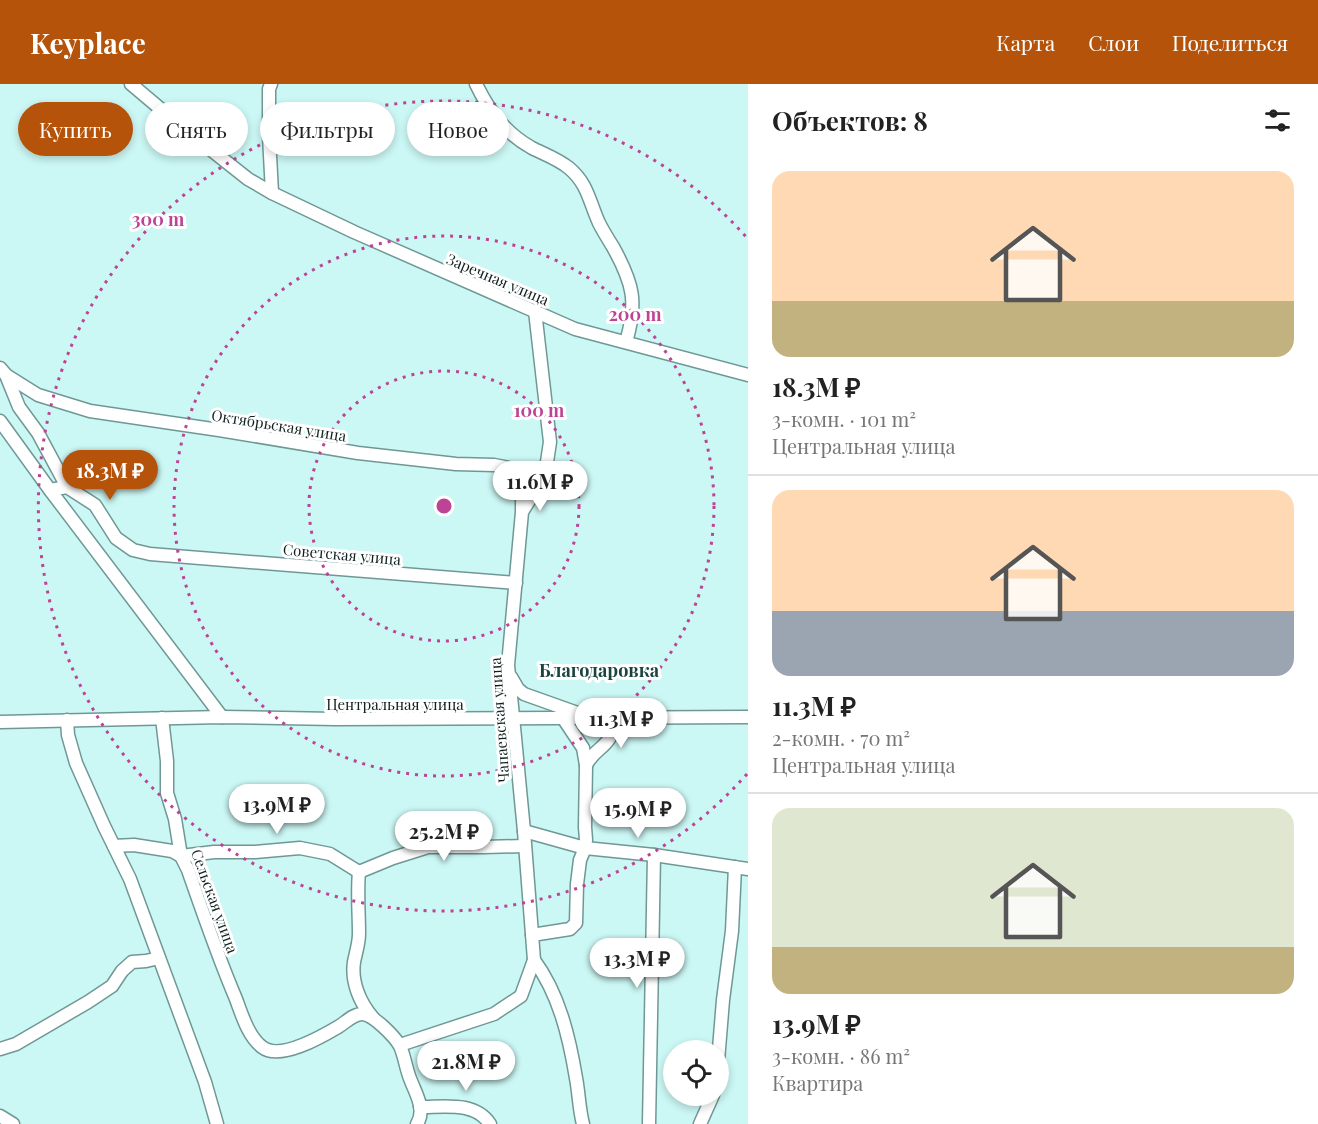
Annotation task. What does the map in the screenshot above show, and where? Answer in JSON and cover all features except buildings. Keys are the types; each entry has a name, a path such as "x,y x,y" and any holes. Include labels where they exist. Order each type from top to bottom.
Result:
{"street":[{"name":"Заречная улица","path":"131,84 248,179 354,232 575,328 748,375"},
{"path":"270,84 272,193"},
{"path":"476,84 494,116 506,130 531,148 568,167 588,191 599,223 621,262 630,284 633,314 626,342"},
{"path":"248,179 257,179 272,171"},
{"name":"Чапаевская улица","path":"535,311 550,442 544,475 522,512 508,665 534,960 544,974 554,996 569,1038 583,1124"},
{"path":"3,371 19,407 38,433 67,487 50,490"},
{"name":"Октябрьская улица","path":"3,371 38,394 90,411 219,429 358,453 508,468 517,478 522,495 522,512"},
{"path":"0,421 222,717"},
{"name":"Советская улица","path":"67,487 95,505 116,538 133,550 150,554 516,583"},
{"path":"508,665 512,680 524,694 590,717"},
{"name":"Центральная улица","path":"0,722 222,717 512,719 748,717"},
{"name":"Сельская улица","path":"162,718 167,761 167,794 175,819 181,856 227,978 247,1027 255,1040 264,1049 279,1052 321,1037 355,1016 364,1014 374,1019"},
{"path":"532,935 570,929 576,923 577,884 580,860 585,848 586,765 583,748 563,718"},
{"path":"586,765 589,759 610,739 614,732 614,718"},
{"path":"67,720 68,735 76,763 130,879 205,1082 217,1124"},
{"path":"524,831 585,848 742,868 723,1000 720,1040"},
{"path":"114,846 134,845 172,851 181,856 300,848 330,854 359,872"},
{"path":"359,872 428,847 524,846"},
{"path":"649,1124 654,855"},
{"path":"359,872 359,936 354,965 357,991 364,1008 399,1045 418,1097 420,1119 417,1124"},
{"path":"0,1049 16,1044 88,1002 112,986 122,971 132,962 159,958"},
{"path":"399,1045 494,1014 521,996 534,960"},
{"path":"700,1124 708,1106"},
{"path":"420,1107 465,1107 478,1113 490,1124"},
{"path":"0,1116 13,1124"}],"district":[{"name":"Благодаровка","path":"599,670"}]}
